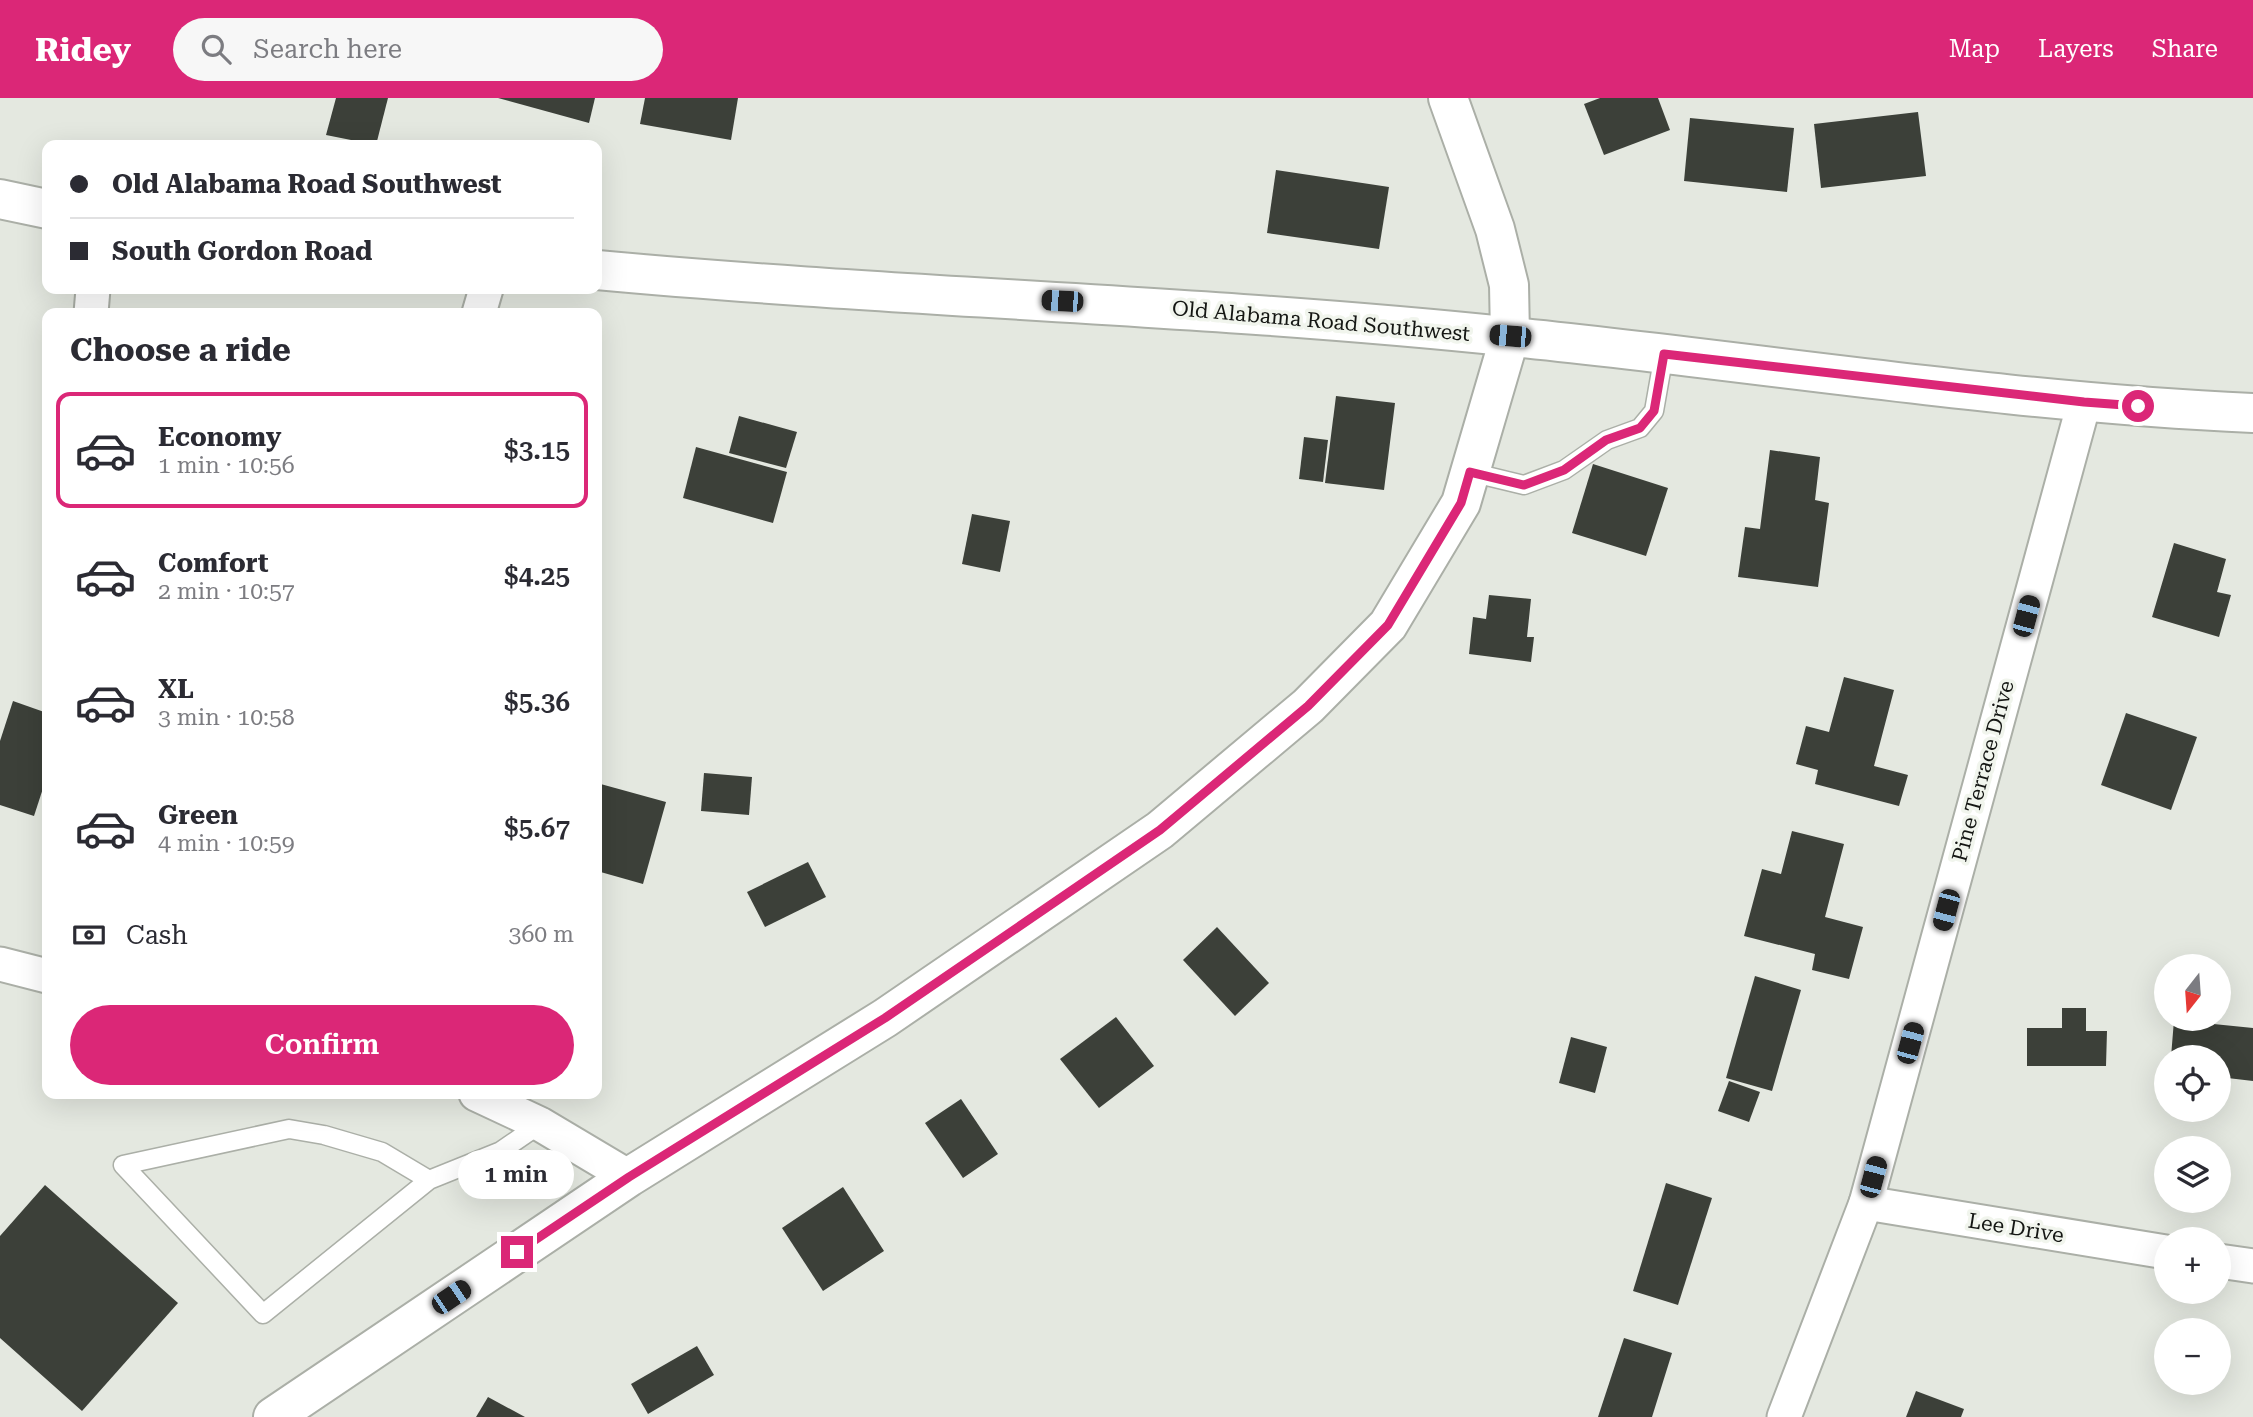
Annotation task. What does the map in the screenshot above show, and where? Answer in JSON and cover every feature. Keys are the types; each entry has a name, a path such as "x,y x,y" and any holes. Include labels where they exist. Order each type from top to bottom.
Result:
{"street":[{"path":"272,1417 629,1177 885,1018 1160,830 1308,706 1388,625 1461,503 1510,336 1509,285 1495,229 1448,98"},
{"path":"0,199 42,208"},
{"name":"Old Alabama Road Southwest","path":"602,270 741,283 1062,301 1510,336 2084,402 2253,413"},
{"name":"Pine Terrace Drive","path":"1784,1417 1866,1203 2084,402"},
{"path":"0,964 42,975"},
{"path":"487,1099 540,1124 629,1177"},
{"name":"Lee Drive","path":"1866,1203 2154,1250"},
{"path":"2231,1263 2253,1266"}],"lane":[{"path":"1470,472 1524,485 1564,470 1606,440 1640,428 1654,411 1664,354"},
{"path":"429,1180 382,1152 324,1135 289,1129 123,1165 263,1314 429,1180 501,1151 540,1124"}],"building":[{"path":"336,98 388,98 377,140 351,140 326,135"},
{"path":"498,98 595,98 589,123"},
{"path":"645,98 738,98 731,140 640,124"},
{"path":"1600,98 1658,98 1670,130 1604,155 1584,104"},
{"path":"1918,112 1926,176 1821,188 1814,124"},
{"path":"1690,118 1794,128 1787,192 1684,181"},
{"path":"1276,170 1389,187 1379,249 1267,233"},
{"path":"1336,396 1395,403 1384,490 1325,483"},
{"path":"739,416 797,432 786,468 729,453"},
{"path":"1304,437 1328,440 1323,482 1299,479"},
{"path":"696,447 787,472 773,523 683,498"},
{"path":"1770,450 1820,457 1815,500 1829,503 1818,587 1738,577 1745,527 1760,529"},
{"path":"1593,464 1668,488 1646,556 1572,533"},
{"path":"972,514 1010,521 1000,572 962,564"},
{"path":"2174,543 2226,559 2217,592 2231,595 2219,637 2152,617"},
{"path":"1489,595 1531,599 1527,637 1534,637 1531,662 1469,654 1473,617 1486,619"},
{"path":"1844,677 1894,690 1874,766 1908,775 1899,806 1815,784 1818,770 1796,764 1806,726 1829,732"},
{"path":"13,701 42,711 42,791 34,816 0,805 0,741"},
{"path":"2126,713 2197,737 2171,810 2101,785"},
{"path":"704,773 752,777 749,815 701,811"},
{"path":"602,784 666,802 643,884 602,872"},
{"path":"1792,831 1844,844 1825,917 1863,927 1849,979 1812,970 1815,954 1744,936 1762,869 1781,874"},
{"path":"808,862 826,897 765,927 747,892"},
{"path":"1217,927 1269,983 1235,1016 1183,960"},
{"path":"1755,976 1801,990 1772,1091 1726,1078"},
{"path":"2062,1008 2086,1008 2086,1031 2107,1031 2106,1066 2027,1066 2027,1028 2062,1028"},
{"path":"1116,1017 1154,1066 1099,1108 1060,1059"},
{"path":"2231,1026 2253,1028 2253,1081 2231,1078 2231,1045 2172,1045 2173,1031 2231,1031"},
{"path":"1571,1037 1607,1047 1595,1093 1559,1083"},
{"path":"1729,1081 1760,1092 1749,1122 1718,1111"},
{"path":"961,1099 998,1154 963,1178 925,1123"},
{"path":"1666,1183 1712,1198 1678,1305 1633,1291"},
{"path":"45,1185 178,1303 82,1411 0,1338 0,1236"},
{"path":"843,1187 884,1251 823,1291 782,1228"},
{"path":"1624,1338 1672,1353 1652,1417 1598,1417"},
{"path":"697,1346 714,1375 648,1414 631,1384"},
{"path":"1916,1391 1964,1409 1961,1417 1906,1417"},
{"path":"488,1397 525,1417 476,1417"}],"route":[{"path":"517,1252 629,1177 885,1018 1160,830 1308,706 1388,625 1461,503 1470,472 1524,485 1564,470 1606,440 1640,428 1654,411 1664,354 2138,406"}]}
